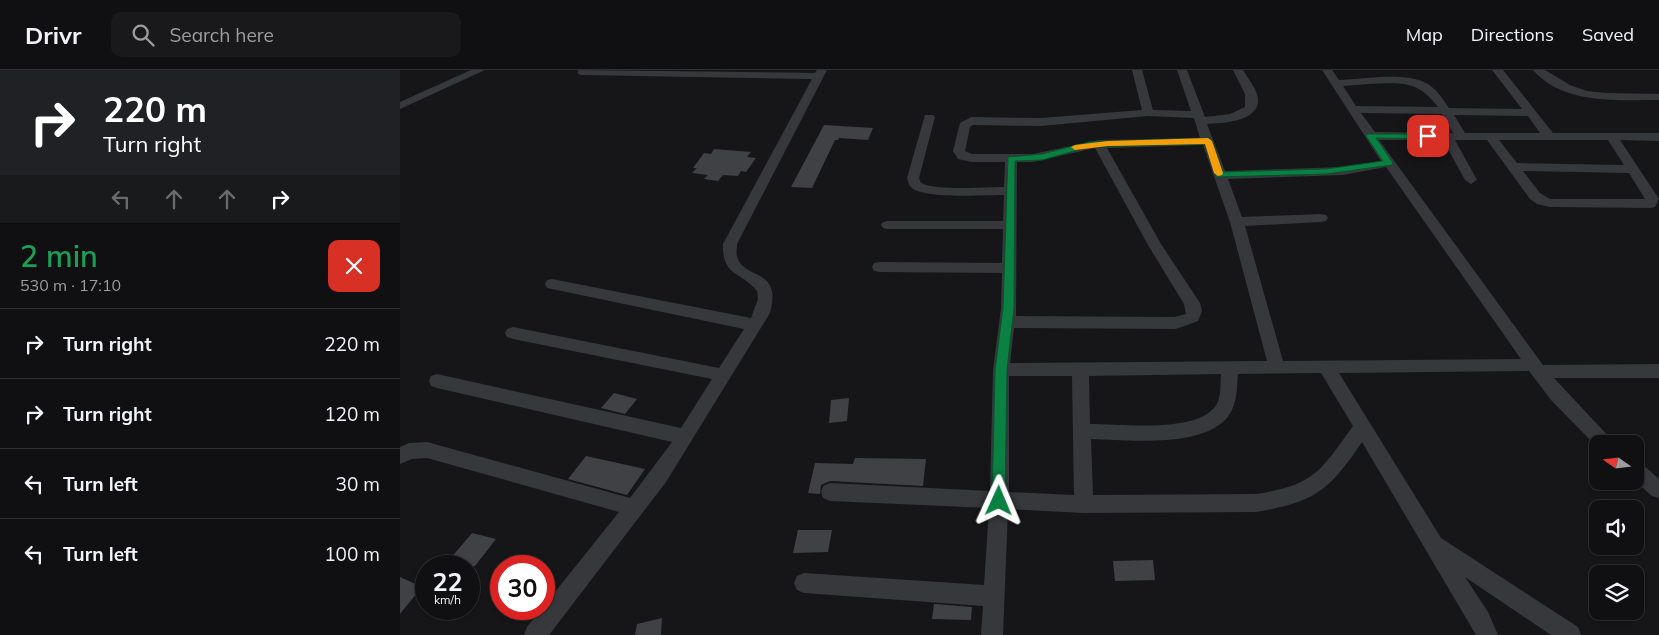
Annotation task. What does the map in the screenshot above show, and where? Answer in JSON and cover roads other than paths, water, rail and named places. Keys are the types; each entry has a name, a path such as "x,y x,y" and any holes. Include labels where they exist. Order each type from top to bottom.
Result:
{"street":[{"path":"400,106 480,70"},
{"path":"1138,70 1148,113"},
{"path":"1182,70 1236,222 1277,368"},
{"path":"1208,141 1099,144 1079,146 1042,157 1011,159 962,156 959,151 964,125 976,120 1041,122 1148,113 1200,118 1241,115 1250,110 1252,104 1251,97 1238,70"},
{"path":"1327,70 1370,136 1536,368 1557,395 1596,435"},
{"path":"1497,70 1549,136"},
{"path":"1538,70 1559,84 1578,92 1592,95 1659,97"},
{"path":"535,635 634,508 685,437 755,325 766,303 767,294 764,287 737,268 731,260 728,252 730,244 820,73 582,72"},
{"path":"1334,83 1399,81 1418,83 1431,93 1462,137"},
{"path":"1352,109 1531,113"},
{"path":"929,117 913,178 918,187 936,190 1011,191"},
{"path":"1370,136 1659,137"},
{"path":"1447,136 1471,180"},
{"path":"1491,137 1535,196 1542,201 1568,204 1650,204 1652,199 1612,137"},
{"path":"1007,322 1176,323 1193,317 1192,303 1155,245 1099,144"},
{"path":"992,635 999,501 1001,370 1007,322 1011,159"},
{"path":"1219,175 1343,171 1389,163"},
{"path":"1514,167 1633,169"},
{"path":"1236,222 1322,218"},
{"path":"888,225 1010,225"},
{"path":"879,267 1009,268"},
{"path":"552,284 755,325"},
{"path":"513,332 724,375"},
{"path":"1001,370 1326,367 1536,368 1659,371"},
{"path":"1326,367 1480,620 1486,635"},
{"path":"1082,431 1178,431 1212,423 1222,413 1226,402 1230,368"},
{"path":"1080,370 1084,504"},
{"path":"437,381 685,437"},
{"path":"830,492 1084,504 1256,503 1300,495 1315,487 1327,476 1362,427"},
{"path":"400,456 409,451 427,450 634,508"},
{"path":"1644,478 1659,490"},
{"path":"1433,544 1570,635"},
{"path":"804,583 993,596"}]}
